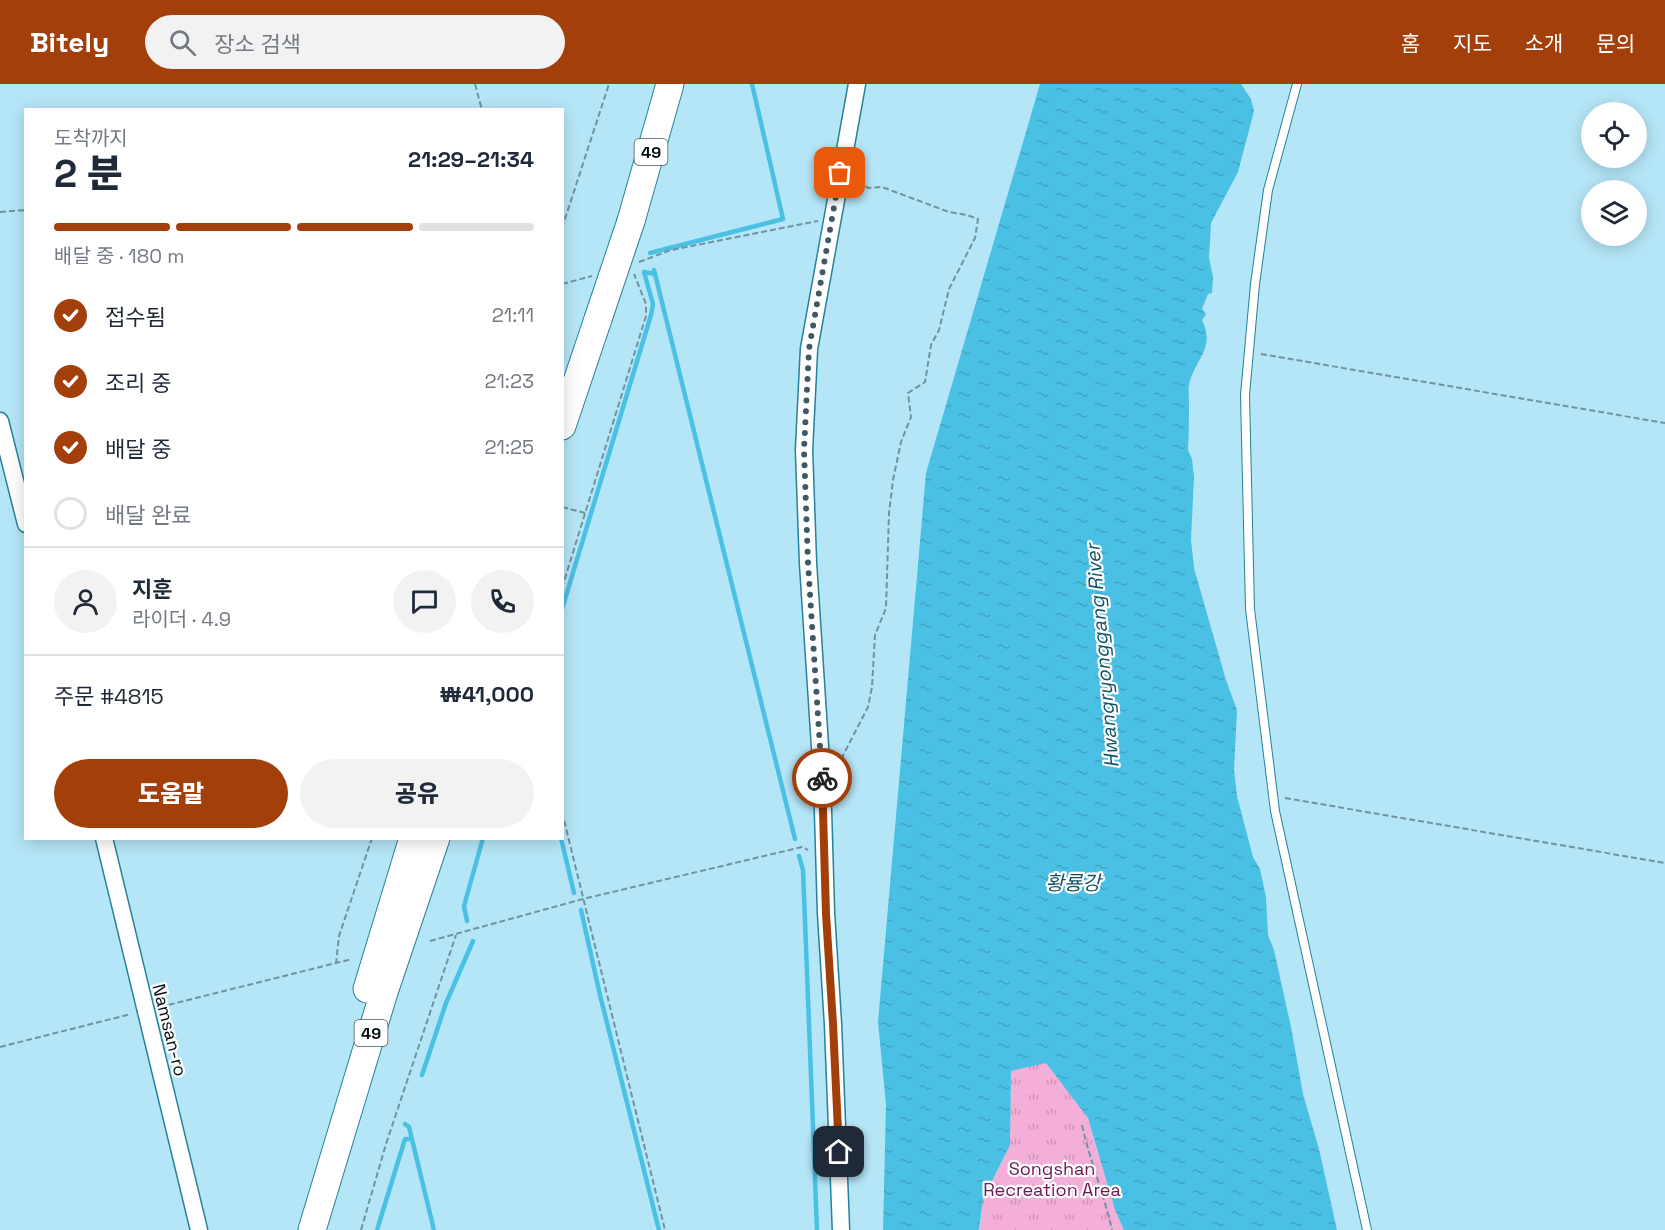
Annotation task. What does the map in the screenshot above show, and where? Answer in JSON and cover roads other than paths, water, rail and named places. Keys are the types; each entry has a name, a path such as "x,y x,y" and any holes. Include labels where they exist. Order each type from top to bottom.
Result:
{"highway":[{"name":"49","path":"622,219 654,84"},
{"name":"49","path":"564,418 590,317 670,84"},
{"name":"49","path":"564,367 590,317"},
{"name":"49","path":"293,1230 324,1137 412,840"},
{"name":"49","path":"312,1230 384,992 435,840"}],"street":[{"path":"841,1230 822,777 808,563 804,450 809,349 857,84"},
{"path":"0,422 24,516"},
{"name":"Namsan-ro","path":"104,840 199,1230"}],"lane":[{"path":"1297,84 1268,190 1255,284 1245,395 1251,609 1275,811 1367,1230"}],"water":[{"name":"황룡강","path":"1040,84 1241,84 1251,99 1254,111 1238,172 1211,223 1209,258 1213,277 1212,293 1208,294 1202,309 1206,314 1202,320 1207,339 1189,387 1188,450 1192,459 1194,477 1191,540 1194,568 1226,680 1237,710 1234,770 1237,796 1253,857 1260,869 1266,897 1268,935 1274,950 1303,1094 1319,1149 1337,1230 1124,1230 1115,1210 1088,1118 1046,1063 1011,1071 1010,1145 983,1199 979,1230 883,1230 886,1105 878,1022 926,473"}],"waterway":[{"path":"650,253 783,219 752,84"},
{"path":"654,270 795,839"},
{"path":"564,602 651,315 653,304 644,272 655,274"},
{"path":"467,921 464,906 482,840"},
{"path":"561,840 574,893"},
{"path":"799,856 803,870 817,1230"},
{"path":"581,910 659,1230"},
{"path":"422,1075 446,1003 473,941"},
{"path":"405,1124 409,1127 434,1230"},
{"path":"377,1230 405,1139 412,1139"}],"water label":[{"name":"Hwangryonggang River","path":"1102,656"}],"park label":[{"name":"Songshan Recreation Area","path":"1052,1178"}]}
